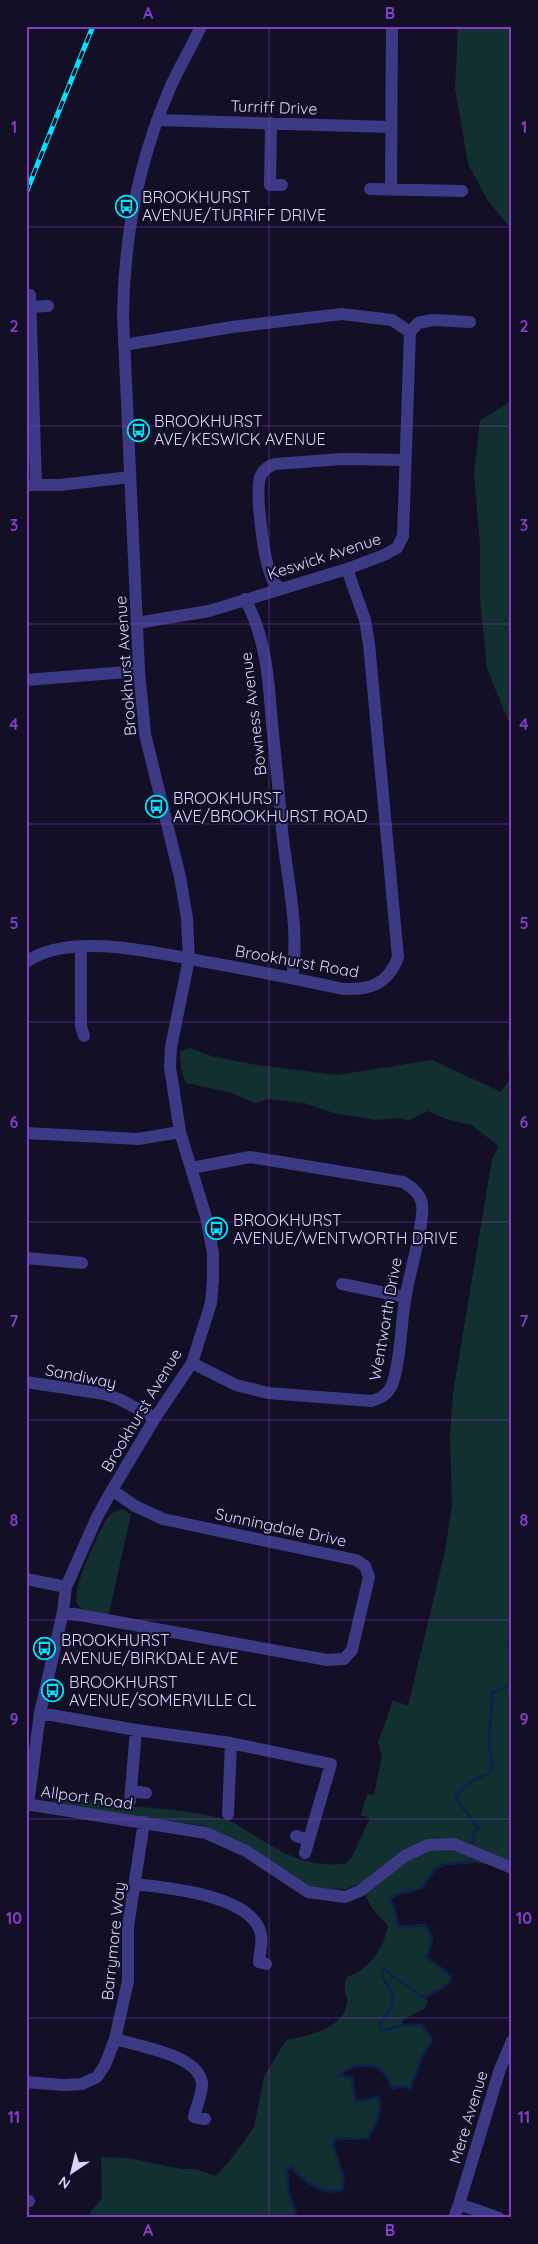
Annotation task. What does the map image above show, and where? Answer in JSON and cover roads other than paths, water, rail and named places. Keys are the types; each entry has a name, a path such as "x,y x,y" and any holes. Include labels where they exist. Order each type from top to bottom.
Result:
{"street":[{"name":"Brookhurst Avenue","path":"27,1805 40,1713 63,1612 66,1587 97,1517 112,1490 155,1418 192,1363 210,1303 214,1278 213,1253 208,1226 180,1132 170,1067 171,1048 189,959 187,918 180,877 144,734 139,671 124,345 124,270 141,171 157,120 171,85 201,26"},
{"path":"391,189 392,26"},
{"name":"Turriff Drive","path":"157,120 390,127"},
{"path":"270,185 271,123"},
{"path":"370,189 462,191"},
{"path":"48,306 30,301 31,485 60,485 130,477"},
{"path":"124,345 232,327 342,314 392,320 410,332 418,323 432,320 470,322"},
{"name":"Keswick Avenue","path":"137,623 209,611 279,588 348,569 397,548 403,536 410,332"},
{"path":"279,588 270,575 257,486 261,474 266,468 276,464 342,459 406,460"},
{"name":"Brookhurst Road","path":"26,962 55,950 81,946 103,946 141,950 343,989 361,990 373,987 391,972 398,957 369,644 365,620 348,569"},
{"name":"Bowness Avenue","path":"245,599 254,616 267,669 282,833 294,927 295,961 292,978"},
{"path":"26,680 139,671"},
{"path":"79,1031 81,946"},
{"path":"26,1133 138,1139 180,1132"},
{"name":"Wentworth Drive","path":"191,1168 250,1157 403,1182 412,1186 419,1195 422,1211 405,1298 401,1345 393,1382 389,1392 382,1398 371,1401 268,1393 236,1384 192,1363"},
{"path":"26,1258 82,1263"},
{"path":"342,1284 405,1298"},
{"name":"Sandiway","path":"26,1382 105,1394 121,1400 155,1418"},
{"name":"Sunningdale Drive","path":"63,1612 327,1660 344,1659 352,1650 369,1577 365,1566 356,1560 163,1519 135,1506 112,1490"},
{"path":"26,1579 66,1587"},
{"path":"40,1713 136,1730 231,1743 331,1764 302,1838 305,1853"},
{"path":"136,1730 131,1796 146,1793"},
{"path":"228,1814 231,1743"},
{"name":"Allport Road","path":"27,1805 206,1833 246,1851 308,1892 345,1897 360,1891 405,1856 428,1845 454,1844 512,1868"},
{"name":"Barrymore Way","path":"26,2082 64,2085 82,2084 96,2077 105,2065 115,2039 128,1982 128,1926 144,1822"},
{"path":"135,1884 194,1891 238,1908 250,1917 258,1927 262,1938 259,1962 266,1964"},
{"path":"115,2039 185,2060 195,2067 202,2083 195,2117"},
{"name":"Mere Avenue","path":"454,2218 506,2071 512,2041"},
{"path":"459,2204 499,2218"}],"waterway":[{"path":"512,1624 508,1649 512,1650"},
{"path":"473,1848 474,1831 479,1829 455,1797 470,1782 488,1774 492,1768 489,1743 492,1693 512,1684"},
{"path":"297,2218 288,2190 287,2171 291,2166 314,2186 329,2191 343,2189 343,2175 333,2146 335,2139 368,2138 378,2118 380,2108 378,2097 356,2102 352,2078 340,2075 353,2067 373,2066 383,2071 392,2088 401,2086 410,2088 422,2056 432,2040 422,2025 403,2025 381,2031 380,2023 390,2009 393,2000 391,1991 382,1976 383,1969 424,1998 448,1984 451,1976 427,1958 432,1937 425,1925 398,1927 394,1907 390,1901 395,1894 422,1887 434,1870 445,1864 472,1862 472,1855"}],"railway":[{"path":"26,193 93,26"}],"place":[{"name":"BROOKHURST AVENUE/TURRIFF DRIVE","path":"126,206"},
{"name":"BROOKHURST AVE/KESWICK AVENUE","path":"138,430"},
{"name":"BROOKHURST AVE/BROOKHURST ROAD","path":"157,807"},
{"name":"BROOKHURST AVENUE/WENTWORTH DRIVE","path":"217,1229"},
{"name":"BROOKHURST AVENUE/BIRKDALE AVE","path":"45,1649"},
{"name":"BROOKHURST AVENUE/SOMERVILLE CL","path":"53,1691"}]}
